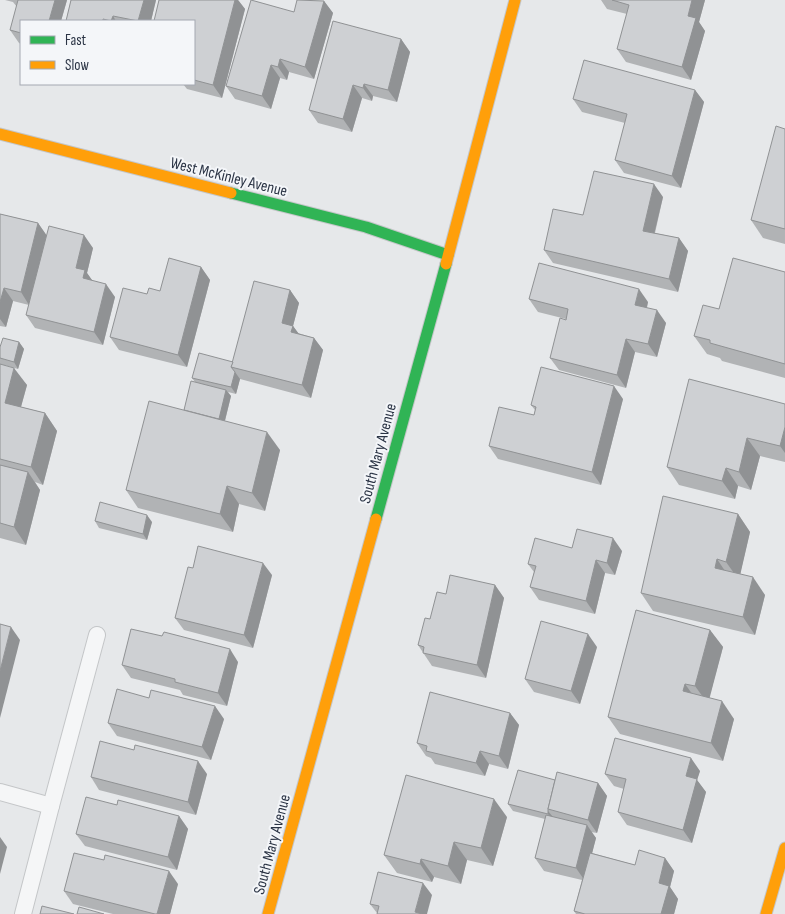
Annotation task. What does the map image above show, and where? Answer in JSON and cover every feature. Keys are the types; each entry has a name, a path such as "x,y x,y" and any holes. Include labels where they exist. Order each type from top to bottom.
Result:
{"main road":[{"name":"South Mary Avenue","path":"268,914 448,255 514,0"},
{"name":"West McKinley Avenue","path":"0,134 366,227 448,255"},
{"path":"766,914 785,848"}],"lane":[{"path":"23,914 96,635"},
{"path":"0,792 51,806"}],"building":[{"path":"18,0 55,0 49,20 20,20 20,33 10,30"},
{"path":"71,0 144,0 138,20 113,16 111,20 66,20"},
{"path":"159,0 235,0 213,85 195,80 195,20 154,20"},
{"path":"251,0 294,12 297,0 324,1 305,67 280,59 278,67 271,65 262,96 226,86"},
{"path":"612,0 692,0 688,16 696,18 682,67 617,49 629,5"},
{"path":"333,21 401,39 388,90 364,84 363,88 353,85 343,119 309,110"},
{"path":"584,60 695,90 672,176 615,160 627,114 573,99"},
{"path":"776,126 785,129 785,229 751,220"},
{"path":"594,171 654,184 643,231 679,238 669,279 544,250 553,209 583,215"},
{"path":"0,214 38,223 21,292 4,288 0,302"},
{"path":"49,226 84,235 76,268 85,270 83,278 106,284 94,332 26,315"},
{"path":"169,258 201,267 178,355 110,337 123,288 147,294 149,288 160,291"},
{"path":"733,258 785,272 785,364 710,343 710,340 694,336 703,305 719,309"},
{"path":"539,263 639,289 635,305 657,310 648,344 626,339 617,375 550,358 560,318 566,320 568,309 529,299"},
{"path":"254,281 290,290 282,323 293,326 291,332 314,338 302,385 231,367"},
{"path":"3,338 19,342 14,362 0,358 0,347"},
{"path":"199,353 233,362 231,367 235,372 231,387 192,378"},
{"path":"0,364 14,368 5,403 45,413 31,467 0,459"},
{"path":"541,367 614,386 592,472 489,446 499,407 534,415 536,407 531,405"},
{"path":"689,379 785,404 785,427 780,446 747,438 739,472 726,468 722,481 667,467"},
{"path":"191,381 226,390 219,419 184,410"},
{"path":"149,401 267,432 252,493 227,486 220,514 126,490"},
{"path":"0,465 28,472 14,527 0,523"},
{"path":"663,496 738,514 726,562 717,559 715,568 753,577 743,617 641,593"},
{"path":"100,502 147,515 143,534 95,521"},
{"path":"577,529 613,538 607,563 596,560 586,601 530,587 536,566 528,564 535,538 572,548"},
{"path":"198,546 263,563 244,635 175,618 188,567 193,568"},
{"path":"450,575 495,585 477,665 423,653 424,647 418,645 425,618 430,619 437,592 446,594"},
{"path":"636,610 710,630 695,686 685,684 683,691 722,701 711,743 608,717"},
{"path":"541,621 588,634 571,691 525,679"},
{"path":"0,624 11,627 0,671"},
{"path":"131,629 162,636 164,632 230,649 218,693 122,665"},
{"path":"117,689 149,698 151,690 215,706 202,747 108,723"},
{"path":"430,692 510,713 499,756 480,751 476,763 426,751 427,746 417,743"},
{"path":"615,738 691,758 686,776 697,779 683,830 618,812 626,779 605,774"},
{"path":"100,741 134,750 135,745 198,761 188,802 91,777"},
{"path":"518,770 555,780 548,814 508,804"},
{"path":"557,772 598,783 588,820 548,809"},
{"path":"406,775 494,799 481,848 454,842 448,866 421,859 420,864 384,855"},
{"path":"86,797 117,805 118,800 179,816 168,857 76,834"},
{"path":"546,815 587,825 576,868 535,858"},
{"path":"639,850 665,858 659,883 669,886 661,914 585,914 574,911 590,853 635,865"},
{"path":"74,853 104,860 105,855 169,871 157,914 64,891"},
{"path":"378,872 423,883 415,912 422,914 377,914 379,906 370,904"},
{"path":"42,906 74,914 40,914"},
{"path":"79,907 104,914 77,914"}],"traffic: fast":[{"path":"231,193 366,227 448,255"},
{"path":"376,519 446,264"}],"traffic: slow":[{"path":"446,264 515,0"},
{"path":"0,134 231,193"},
{"path":"268,914 376,519"},
{"path":"766,914 785,848"}]}
